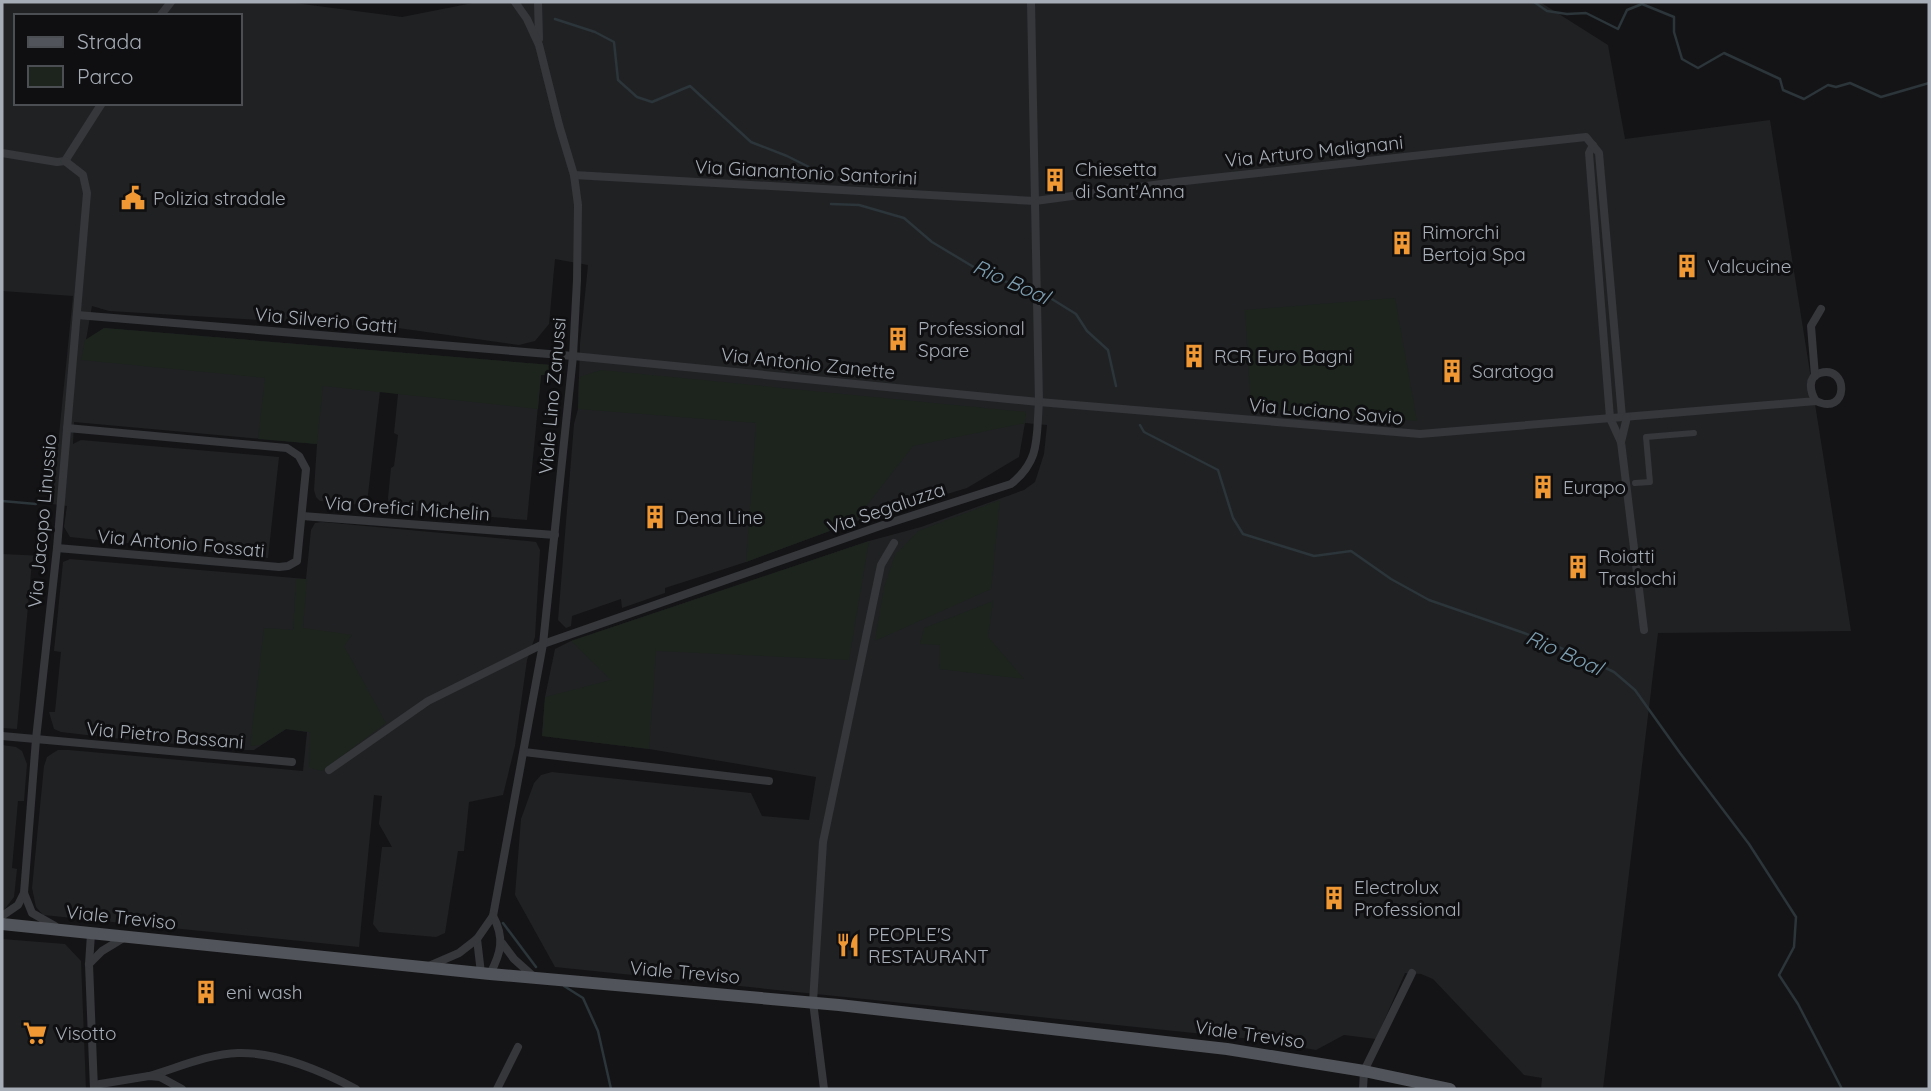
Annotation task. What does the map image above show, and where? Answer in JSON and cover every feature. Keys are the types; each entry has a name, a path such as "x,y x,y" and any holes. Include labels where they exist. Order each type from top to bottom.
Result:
{"main road":[{"name":"Viale Treviso","path":"2,924 485,974 813,1002 1227,1048 1364,1071 1450,1089"}],"street":[{"name":"Viale Lino Zanussi","path":"425,968 459,953 477,939 493,916 543,644 573,356 578,270 578,205 574,175 539,45 527,19 515,2"},
{"name":"Viale Lino Zanussi","path":"538,2 539,45"},
{"name":"Via Segaluzza","path":"329,770 428,701 543,644 883,525 1011,484 1025,472 1035,455 1039,402 1031,2"},
{"path":"2,153 65,161 101,105"},
{"name":"Via Arturo Malignani","path":"1035,201 1176,182 1586,137 1593,145"},
{"path":"1593,145 1598,153 1625,417 1621,442 1644,630"},
{"path":"1593,145 1589,153 1610,418 1621,442"},
{"name":"Via Jacopo Linussio","path":"24,893 87,193 83,175 65,161"},
{"name":"Via Gianantonio Santorini","path":"574,175 1035,201"},
{"path":"1813,397 1811,382 1815,376 1811,326 1821,309"},
{"name":"Via Silverio Gatti","path":"77,315 573,356"},
{"name":"Via Antonio Zanette","path":"573,356 1039,402"},
{"name":"Via Luciano Savio","path":"1039,402 1420,434 1798,402 1813,397 1822,404 1832,403 1842,391 1842,384 1837,376 1831,372 1822,372 1815,376"},
{"name":"Via Orefici Michelin","path":"67,428 287,448 299,456 306,470 302,516 555,535"},
{"path":"1635,483 1650,482 1646,437 1694,433"},
{"name":"Via Antonio Fossati","path":"57,548 288,566 297,561 302,516"},
{"path":"824,1089 813,1002 823,842 881,565 894,543"},
{"name":"Via Pietro Bassani","path":"2,736 292,762"},
{"path":"524,752 769,781"},
{"path":"21,926 17,914 24,893"},
{"path":"21,926 29,916 24,893"},
{"path":"2,916 19,905"},
{"path":"29,909 36,917 65,931"},
{"name":"Viale Lino Zanussi","path":"493,916 499,927 502,943 514,959 536,978"},
{"path":"91,934 89,964 94,1087 237,1053 262,1055 328,1075 356,1089"},
{"path":"89,964 102,951 125,937"},
{"path":"477,939 485,974"},
{"path":"485,974 498,958 502,943"},
{"path":"1363,1089 1364,1071 1412,973"},
{"path":"497,1089 518,1046"},
{"path":"149,1076 160,1077 182,1089"}],"shaded area":[{"path":"2,2 287,2 402,17 478,2 1540,2 1608,45 1625,139 1770,120 1851,631 1658,633 1603,1089 1541,1089 1542,1078 1524,1075 1433,979 1421,974 1405,973 1376,1039 1344,1035 1316,1050 1252,1039 555,967 515,895 521,819 534,783 541,775 552,772 751,793 762,816 809,820 816,777 649,749 542,736 545,697 555,649 571,641 869,541 921,527 1024,490 1035,482 1044,454 1047,425 1025,423 1019,457 967,488 854,522 746,562 665,588 665,593 622,608 621,599 572,616 571,626 566,628 558,620 574,424 578,409 580,344 588,265 555,259 549,324 535,341 519,345 398,328 109,311 92,306 86,340 104,328 551,365 550,375 541,375 527,520 395,509 389,504 391,468 394,466 398,435 394,433 398,394 380,391 367,503 362,505 320,501 316,497 314,490 317,444 74,422 73,444 81,440 279,457 268,558 70,537 64,527 67,506 52,504 73,296 2,291"},
{"path":"315,523 536,542 540,550 535,637 527,660 515,746 503,795 469,802 464,851 458,851 445,933 436,937 379,932 373,924 382,847 392,847 379,824 382,796 374,795 359,947 43,915 36,907 32,888 47,757 58,750 69,750 303,771 307,732 286,729 254,750 241,750 112,738 54,729 49,712 55,712 61,652 54,651 63,562 70,559 306,579 311,530"},
{"path":"2,554 45,556 32,561 17,729 2,728"},
{"path":"2,745 16,747 22,751 27,764 24,801 18,801 12,868 17,869 14,897 4,910 2,910"},
{"path":"2,939 65,944 81,961 86,1089 2,1089"}],"green space":[{"path":"1395,298 1417,421 1251,408 1245,310"},
{"path":"104,328 551,365 550,375 541,375 538,409 323,386 317,444 258,439 265,378 81,360 85,340"},
{"path":"601,370 1026,412 1025,423 913,446 854,522 746,562 756,423 578,409 579,377"},
{"path":"1000,500 991,589 875,641 884,587 895,555 918,531"},
{"path":"869,541 849,660 656,651 649,749 542,736 545,697 611,680 571,641"},
{"path":"296,579 307,579 303,628 352,635 344,646 386,723 322,771 309,768 310,732 286,729 261,745 250,746 264,628 293,630"},
{"path":"993,601 988,637 1024,679 939,669 940,645 920,644 924,628"}],"waterway":[{"path":"1534,2 1547,11 1586,13 1618,29 1627,10 1642,4 1674,17 1674,32 1682,59 1698,68 1724,53 1780,79 1783,90 1804,99 1828,85 1836,87 1850,83 1881,97 1929,83"},
{"name":"Rio Boal","path":"555,19 595,32 614,42 618,80 637,97 652,102 690,86 751,142 827,176"},
{"name":"Rio Boal","path":"831,204 859,205 904,218 932,242 987,275 1047,296 1076,314 1087,331 1108,350 1116,386"},
{"name":"Rio Boal","path":"1140,425 1144,432 1218,470 1233,518 1243,534 1314,556 1351,551 1391,579 1429,600 1524,633 1585,658 1614,672 1635,690 1749,844 1796,917 1794,947 1779,975 1798,1004 1842,1089"},
{"path":"2,501 36,504"},
{"path":"503,923 536,967"},
{"path":"564,986 583,998 598,1031 611,1089"}],"place":[{"name":"Chiesetta di Sant'Anna","path":"1055,180"},
{"name":"Polizia stradale","path":"133,198"},
{"name":"Rimorchi Bertoja Spa","path":"1402,243"},
{"name":"Valcucine","path":"1687,266"},
{"name":"Professional Spare","path":"898,339"},
{"name":"RCR Euro Bagni","path":"1194,356"},
{"name":"Saratoga","path":"1452,371"},
{"name":"Eurapo","path":"1543,487"},
{"name":"Dena Line","path":"655,517"},
{"name":"Roiatti Traslochi","path":"1578,567"},
{"name":"Electrolux Professional","path":"1334,898"},
{"name":"PEOPLE'S RESTAURANT","path":"848,945"},
{"name":"eni wash","path":"206,992"},
{"name":"Visotto","path":"35,1033"}]}
